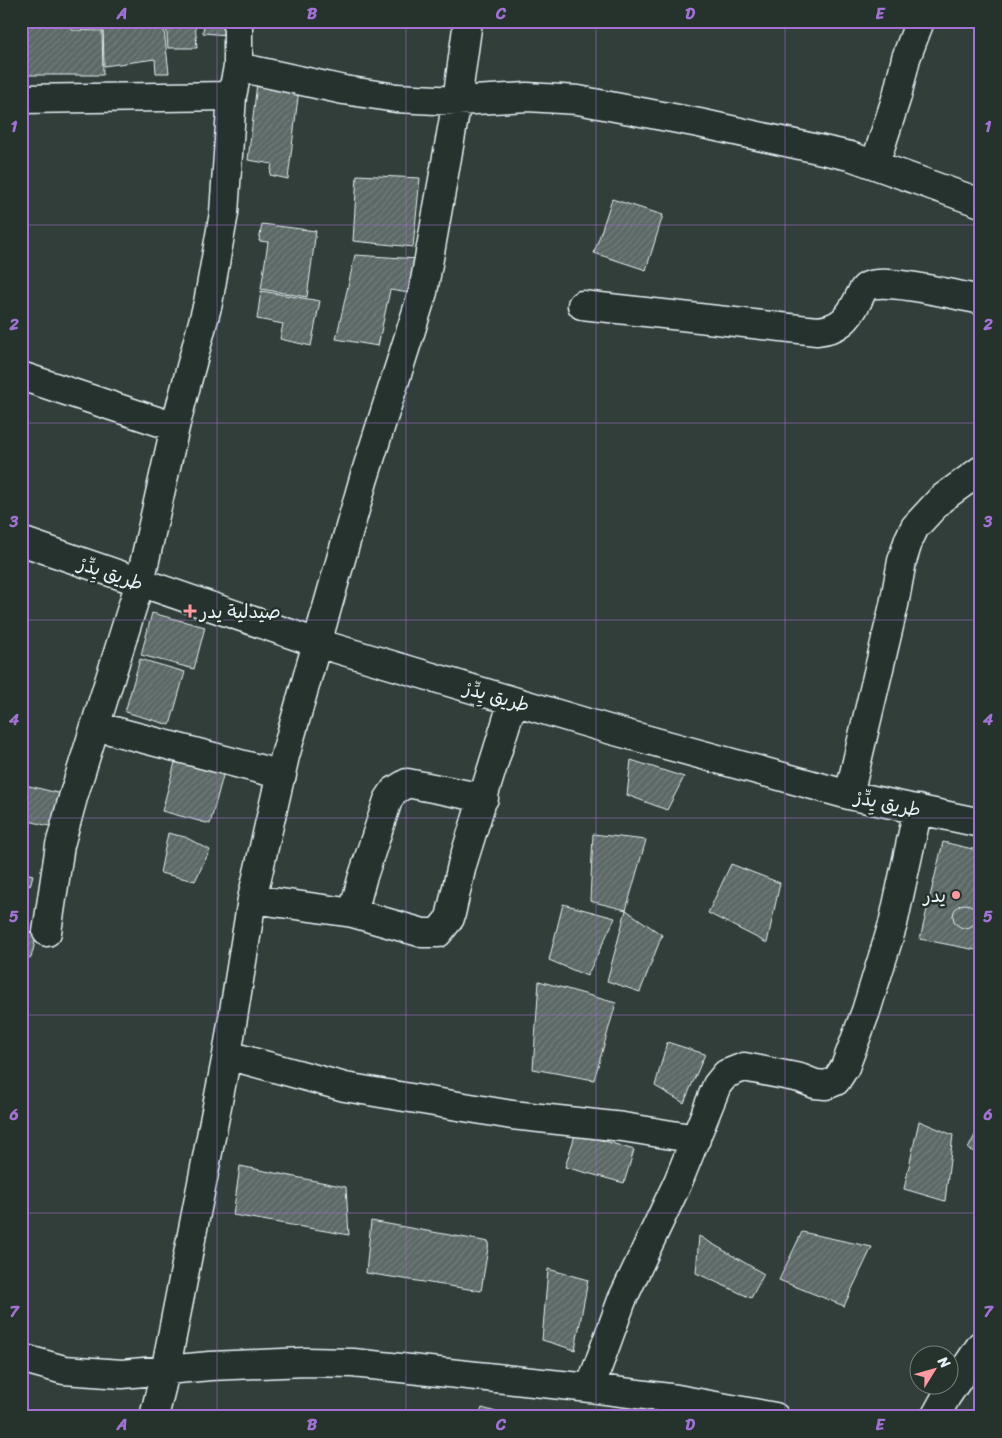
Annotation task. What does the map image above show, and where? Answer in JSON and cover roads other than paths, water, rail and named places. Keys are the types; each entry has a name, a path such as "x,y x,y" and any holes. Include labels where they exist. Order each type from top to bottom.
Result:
{"street":[{"path":"46,932 60,846 94,726 140,582 175,428 208,303 224,213 232,96 238,67 238,21"},
{"path":"154,1417 165,1372 227,1055 252,899 285,756 316,643 364,478 423,292 457,101 468,21"},
{"path":"875,164 897,96 906,58 920,21"},
{"path":"238,67 344,90 396,98 457,101 526,98 578,100 784,140 850,156 981,203"},
{"path":"21,99 232,96"},
{"path":"582,305 817,331 830,330 844,321 852,313 864,289 873,284 889,283 981,300"},
{"path":"21,376 175,428"},
{"path":"849,794 909,539 916,527 941,499 981,470"},
{"name":"طريق يِدِّرْ","path":"21,541 316,643 514,701 849,794 981,824"},
{"path":"252,899 353,913 423,933 432,934 442,931 450,918 462,865 514,701"},
{"path":"94,726 282,774"},
{"path":"353,913 364,870 388,800 394,791 407,783 484,798"},
{"path":"590,1388 622,1300 678,1182 717,1085 726,1074 744,1067 826,1085 836,1081 845,1067 866,1011 893,924 918,809"},
{"path":"227,1055 354,1089 512,1115 623,1127 696,1139"},
{"path":"936,1417 946,1397 977,1355"},
{"path":"21,1358 64,1370 122,1374 165,1372 210,1366 305,1362 353,1363 590,1388 677,1400 775,1417"}],"place":[{"name":"صيدلية يدر","path":"190,611"},
{"name":"يدر","path":"956,895"}]}
